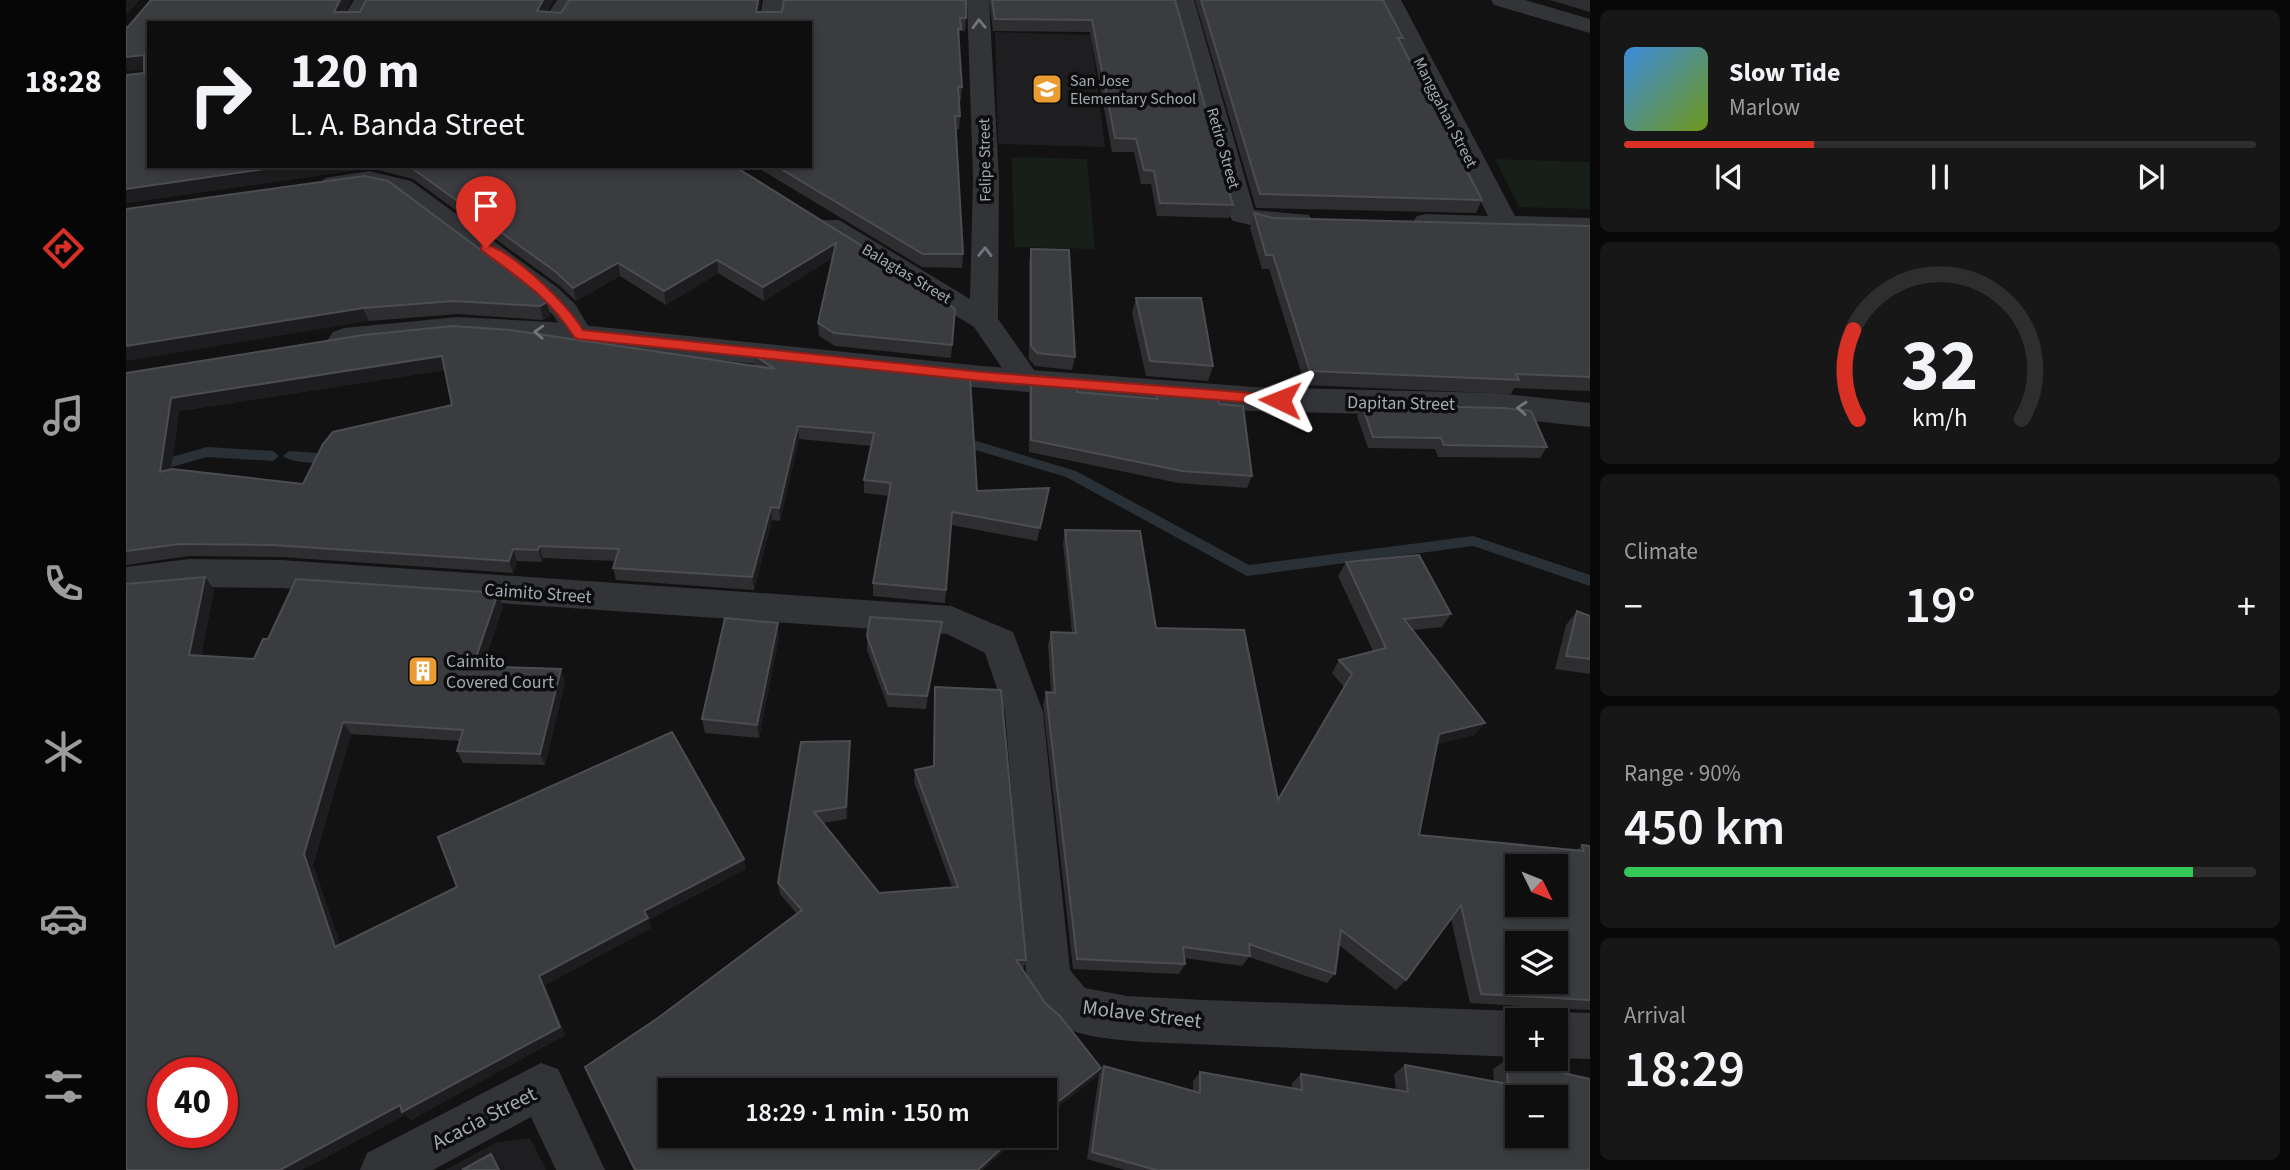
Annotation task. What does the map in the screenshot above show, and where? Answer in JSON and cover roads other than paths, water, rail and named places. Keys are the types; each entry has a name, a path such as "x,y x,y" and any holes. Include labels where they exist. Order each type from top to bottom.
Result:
{"street":[{"path":"352,21 365,0"},
{"path":"554,21 568,0"},
{"path":"770,21 774,0"},
{"name":"Felipe Street","path":"978,0 986,178 984,320"},
{"name":"Retiro Street","path":"1183,0 1242,215 1268,220 1324,221"},
{"name":"Manggahan Street","path":"1390,0 1505,223"},
{"path":"1502,0 1590,26"},
{"path":"315,186 369,178 402,186 548,294 565,311 578,334"},
{"name":"Balagtas Street","path":"807,212 984,320 1026,380"},
{"path":"1394,222 1590,226"},
{"name":"Dapitan Street","path":"315,344 421,329 458,327 578,334 1026,380 1253,399 1496,405 1590,415"},
{"name":"Caimito Street","path":"126,581 190,573 281,574 951,620"},
{"name":"Molave Street","path":"951,620 1000,643 1024,712 1048,972 1057,993 1069,1004 1082,1010 1141,1018 1275,1027 1505,1034"},
{"path":"1568,1035 1590,1036"},
{"name":"Acacia Street","path":"384,1170 541,1086 581,1170"}],"waterway":[{"path":"973,445 1071,474 1247,571 1473,541 1590,581"},
{"path":"126,475 207,452 273,456"},
{"path":"289,456 333,459"}],"place":[{"name":"San Jose Elementary School","path":"1047,89"},
{"name":"Caimito Covered Court","path":"423,671"}]}
